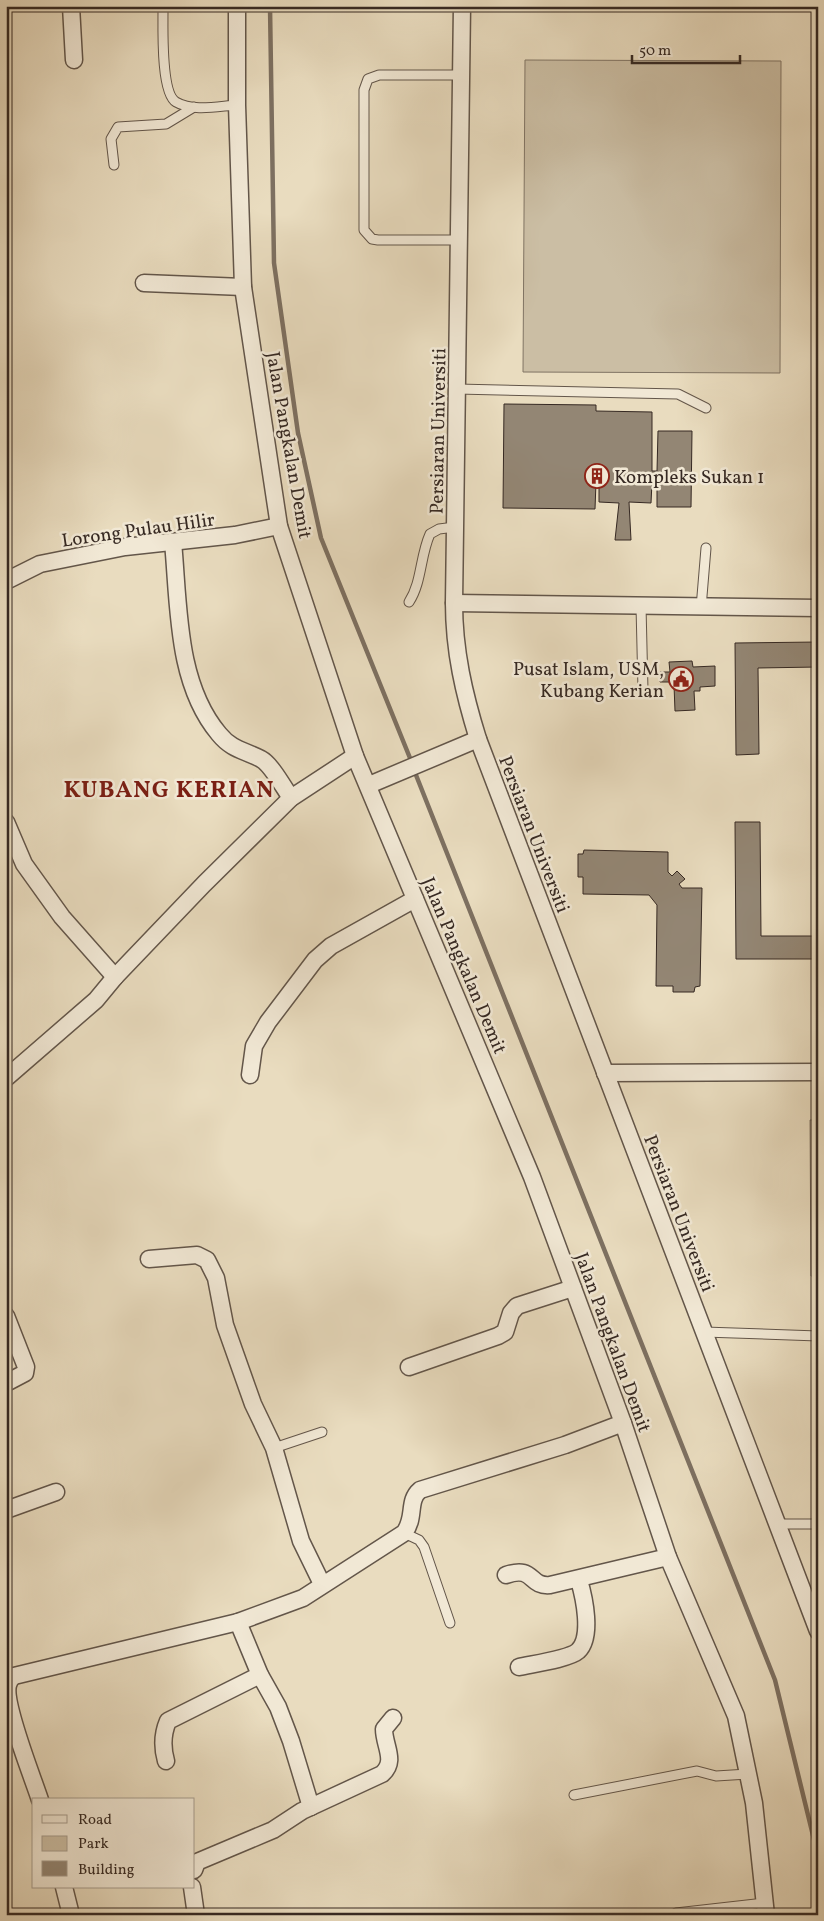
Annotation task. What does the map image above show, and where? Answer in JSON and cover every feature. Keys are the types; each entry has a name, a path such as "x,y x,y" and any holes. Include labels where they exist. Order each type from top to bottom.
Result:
{"street":[{"path":"71,6 74,60"},
{"name":"Jalan Pangkalan Demit","path":"238,6 237,105 243,287 279,526 355,756 532,1177 623,1423 668,1557 736,1716 754,1803 765,1909"},
{"name":"Persiaran Universiti","path":"462,6 454,603 456,646 460,676 478,739 818,1631"},
{"path":"144,283 243,287"},
{"name":"Lorong Pulau Hilir","path":"6,581 40,564 126,548 235,535 279,526"},
{"path":"173,542 188,670 203,713 220,735 235,749 263,759 291,798"},
{"path":"454,603 701,608 818,608"},
{"path":"369,786 478,739"},
{"path":"6,1078 96,1000 115,977 291,798 355,756"},
{"path":"6,822 29,871 62,917 115,977"},
{"path":"250,1075 254,1046 268,1022 315,960 331,946 415,900"},
{"path":"605,1072 818,1072"},
{"path":"149,1258 188,1254 197,1255 206,1260 216,1278 225,1325 253,1404 274,1448 301,1541 322,1584"},
{"path":"409,1367 498,1336 505,1332 511,1313 517,1306 573,1288"},
{"path":"6,1316 26,1367 25,1373 6,1383"},
{"path":"39,1798 13,1744 7,1686 8,1678 51,1665 238,1622 303,1598 404,1533 412,1518 413,1498 420,1490 623,1423"},
{"path":"6,1510 56,1492"},
{"path":"506,1575 520,1571 544,1586 580,1580 668,1557"},
{"path":"519,1667 572,1654 580,1649 586,1633 586,1606 580,1580"},
{"path":"238,1622 260,1676 278,1707 311,1807"},
{"path":"166,1761 162,1747 164,1731 168,1722 260,1676"},
{"path":"195,1867 197,1862 273,1830 302,1811 382,1774 389,1768 390,1761 384,1729 393,1718"},
{"path":"64,1888 71,1915"},
{"path":"192,1888 196,1915"}],"lane":[{"path":"163,11 164,63 170,97 176,102 194,108 237,105"},
{"path":"459,240 378,240 367,235 363,225 364,99 365,84 373,76 461,75"},
{"path":"114,165 111,139 118,127 166,124 194,108"},
{"path":"457,389 678,394 706,408"},
{"path":"410,602 416,592 421,558 430,534 439,529 455,527"},
{"path":"701,608 706,548"},
{"path":"641,606 643,690"},
{"path":"704,1332 818,1336"},
{"path":"274,1448 322,1432"},
{"path":"777,1524 818,1524"},
{"path":"404,1533 419,1540 424,1547 450,1623"},
{"path":"574,1796 697,1772 716,1776 748,1774"},
{"path":"676,1914 765,1909"}],"green space":[{"path":"525,60 781,61 780,373 523,372"},
{"path":"810,1120 818,1120 818,1276 811,1276"}],"building":[{"name":"Kompleks Sukan 1","path":"504,404 596,405 596,411 652,412 652,471 657,471 658,431 692,431 691,507 657,507 657,482 652,482 651,503 629,502 631,540 615,540 619,503 599,502 599,482 596,482 595,509 503,508"},
{"path":"818,642 818,667 758,668 759,754 736,755 735,643"},
{"path":"692,661 693,667 715,666 715,686 700,687 700,691 694,691 695,710 675,711 674,685 671,685 670,682 660,682 660,672 670,672 669,662"},
{"path":"735,822 760,822 761,936 818,936 818,959 736,959"},
{"path":"584,850 668,852 668,872 672,876 677,871 685,879 679,884 682,888 702,888 700,986 695,987 694,992 673,992 673,986 656,986 657,905 649,895 583,894 583,877 578,877 578,854 583,854"}],"waterway":[{"path":"270,6 274,263 298,433 321,538 412,763"},
{"path":"414,770 775,1680 818,1856"}],"place":[{"name":"Kompleks Sukan 1","path":"597,476"},
{"name":"Pusat Islam, USM, Kubang Kerian","path":"681,679"}],"district":[{"name":"KUBANG KERIAN","path":"169,789"}]}
